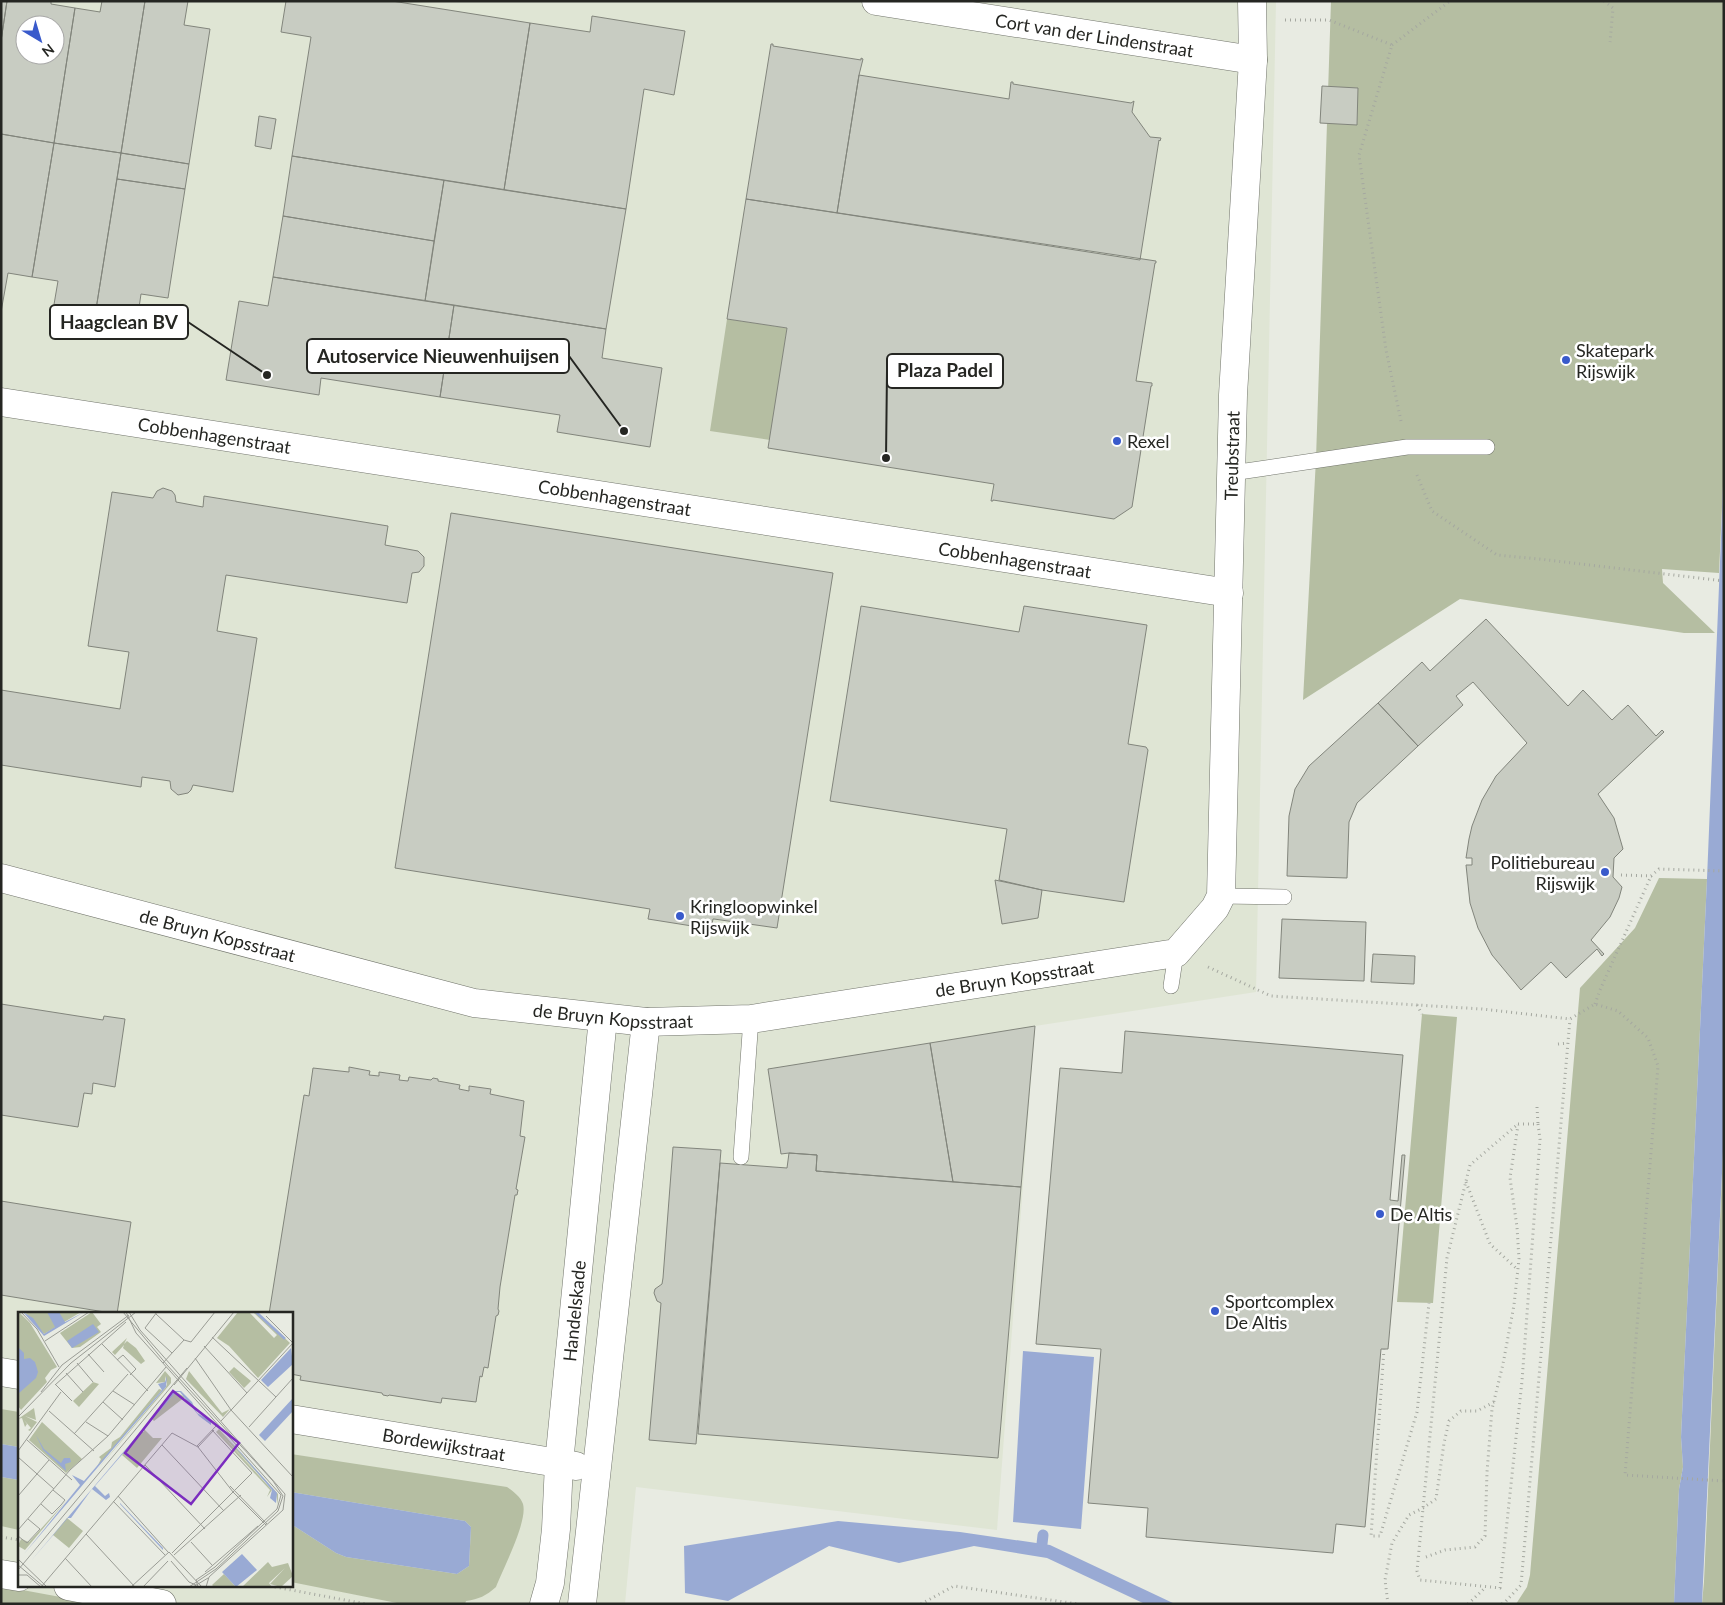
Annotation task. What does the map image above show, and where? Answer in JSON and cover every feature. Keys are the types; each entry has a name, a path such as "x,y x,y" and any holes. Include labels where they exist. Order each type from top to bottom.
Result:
{"street":[{"name":"Cort van der Lindenstraat","path":"876,1 1253,60"},
{"name":"Treubstraat","path":"1218,902 1229,593 1233,395 1253,60 1252,11"},
{"name":"Cobbenhagenstraat","path":"1,402 1229,593"},
{"name":"de Bruyn Kopsstraat","path":"1,878 474,1003 646,1022 751,1019 1176,953"},
{"path":"1176,953 1218,902"},
{"name":"Handelskade","path":"544,1604 550,1583 556,1529 559,1464 603,1018"},
{"path":"582,1604 646,1022"},
{"path":"1,1372 18,1375"},
{"name":"Bordewijkstraat","path":"292,1420 559,1464 597,1468"},
{"path":"1,1574 18,1577"},
{"path":"78,1588 162,1604"}],"lane":[{"path":"1232,473 1406,447 1487,447"},
{"path":"1218,902 1284,897"},
{"path":"1171,986 1176,953"},
{"path":"741,1157 751,1019"}],"path":[{"path":"1450,1 1392,45 1359,155 1386,350 1406,447 1432,511 1498,555 1724,581"},
{"path":"1604,1 1613,8 1610,42"},
{"path":"1252,11 1329,20 1392,45"},
{"path":"1176,953 1271,996 1482,1009 1570,1020 1595,1004 1650,876 1659,869 1724,871"},
{"path":"1621,876 1650,876"},
{"path":"1595,1004 1618,1011 1648,1038 1658,1066 1625,1475 1724,1481"},
{"path":"1417,1005 1422,1014"},
{"path":"1502,1604 1521,1585 1570,1020"},
{"path":"1558,1044 1568,1043"},
{"path":"1537,1107 1540,1139 1522,1381 1500,1588 1420,1580 1417,1572 1447,1258 1470,1165 1518,1124 1538,1124"},
{"path":"1426,1557 1445,1550 1475,1547 1485,1536 1487,1472 1494,1402 1514,1305 1519,1259 1517,1227 1510,1178 1518,1124"},
{"path":"1466,1181 1490,1244 1518,1270"},
{"path":"1384,1349 1371,1536 1380,1536 1417,1412 1429,1303"},
{"path":"1388,1604 1386,1580 1392,1543 1409,1515 1436,1499 1449,1420 1461,1411 1477,1410 1494,1402"},
{"path":"1,1537 18,1540"},
{"path":"921,1604 954,1586 1078,1604"},
{"path":"1468,1604 1486,1587"},
{"path":"281,1588 366,1604"}],"shaded area":[{"path":"1,1 1276,1 1256,992 1035,1026 997,1530 636,1487 625,1604 1,1604"}],"green space":[{"path":"1331,1 1724,1 1724,464 1719,573 1662,569 1663,583 1715,633 1684,633 1460,599 1303,700 1316,459"},
{"path":"727,319 787,328 770,440 710,431"},
{"path":"1659,878 1707,879 1681,1437 1683,1467 1679,1489 1674,1604 1516,1604 1527,1587 1530,1575 1580,988 1635,928"},
{"path":"1422,1014 1457,1017 1433,1303 1397,1302"},
{"path":"1724,1130 1724,1604 1702,1604 1704,1581"},
{"path":"1,1409 18,1412 18,1447 1,1444"},
{"path":"292,1454 507,1487 520,1499 524,1512 518,1533 496,1587 482,1597 466,1601 465,1604 402,1604 292,1582 292,1525 336,1553 346,1557 457,1574 469,1566 471,1527 465,1521 292,1492"},
{"path":"1,1477 18,1480 18,1530 1,1526"},
{"path":"1,1586 98,1604 1,1604"}],"water":[{"path":"1724,464 1724,1130 1702,1604 1674,1604 1679,1489 1683,1467 1681,1437"},
{"path":"1023,1351 1094,1357 1081,1529 1013,1522"},
{"path":"1,1444 18,1447 18,1480 1,1477"},
{"path":"292,1492 465,1521 471,1527 469,1566 457,1574 346,1557 336,1553 292,1525"},
{"path":"838,1521 960,1532 1050,1545 1175,1604 1145,1604 1047,1558 974,1546 899,1563 829,1546 728,1601 685,1593 684,1546"}],"building":[{"path":"1,1 7,1 1,41"},
{"path":"7,1 51,1 51,4 75,8 54,143 1,134 1,41"},
{"path":"102,1 145,1 121,153 54,143 75,8 100,12"},
{"path":"145,1 188,1 184,25 210,29 189,164 121,153"},
{"path":"286,1 392,1 530,23 504,190 292,156 311,37 281,32"},
{"path":"592,16 685,31 674,95 644,89 626,209 504,190 530,23 590,32"},
{"path":"771,44 773,46 863,59 837,213 746,199"},
{"path":"859,75 1009,99 1011,82 1013,82 1013,84 1131,103 1134,101 1132,112 1150,137 1161,138 1159,140 1140,260 837,213"},
{"path":"1322,86 1358,88 1357,125 1320,123"},
{"path":"259,116 276,119 271,149 255,146"},
{"path":"1,134 54,143 32,277 8,273 1,312"},
{"path":"54,143 121,153 93,328 51,322 58,281 32,277"},
{"path":"121,153 189,164 185,189 117,179"},
{"path":"292,156 444,180 434,241 283,216"},
{"path":"117,179 185,189 168,298 141,294 135,335 93,328"},
{"path":"444,180 626,209 606,329 425,301"},
{"path":"746,199 1156,261 1136,381 1152,383 1152,386 1132,507 1114,519 991,501 994,484 768,448 787,328 727,319"},
{"path":"283,216 434,241 425,301 273,277"},
{"path":"273,277 454,305 440,397 321,378 319,395 226,380 239,301 268,306"},
{"path":"454,305 606,329 602,358 662,368 650,447 557,432 560,415 440,397"},
{"path":"163,488 172,491 176,502 203,507 204,496 388,526 385,545 418,551 424,557 424,566 419,572 412,573 407,603 226,575 217,631 257,638 233,792 193,785 188,793 178,795 171,789 170,781 142,777 141,787 1,765 1,690 120,709 129,652 88,646 112,492 153,498 157,491"},
{"path":"451,513 833,573 777,928 713,919 711,929 648,919 650,909 395,868"},
{"path":"861,606 1019,632 1024,606 1147,625 1128,744 1146,747 1148,750 1124,902 1042,890 999,880 1007,829 830,801"},
{"path":"1486,619 1568,706 1583,690 1612,720 1628,705 1656,736 1662,730 1664,732 1598,794 1614,818 1623,849 1614,858 1613,877 1622,887 1619,898 1610,917 1591,940 1604,954 1602,956 1597,949 1566,978 1551,962 1521,990 1492,955 1478,928 1470,903 1466,865 1472,865 1472,858 1466,858 1472,826 1482,800 1496,776 1527,743 1473,682 1456,696 1463,705 1418,746 1378,703 1422,662 1430,671"},
{"path":"1378,703 1418,746 1357,803 1349,822 1347,878 1287,876 1289,816 1295,789 1309,766"},
{"path":"995,880 1042,890 1038,918 1002,924"},
{"path":"1282,919 1366,922 1364,981 1279,978"},
{"path":"1373,954 1415,956 1414,984 1371,982"},
{"path":"1,1004 103,1020 104,1016 125,1019 115,1087 93,1083 92,1094 84,1093 78,1127 1,1115"},
{"path":"1035,1026 1021,1187 953,1182 930,1043"},
{"name":"Sportcomplex De Altis","path":"1125,1031 1403,1055 1390,1200 1398,1201 1402,1155 1405,1155 1388,1349 1381,1349 1365,1527 1336,1524 1333,1553 1146,1537 1148,1508 1088,1503 1101,1349 1036,1344 1060,1068 1122,1073"},
{"path":"930,1043 953,1182 816,1171 817,1155 781,1154 768,1069"},
{"path":"349,1067 370,1071 369,1075 379,1076 379,1072 400,1075 399,1080 408,1081 409,1077 431,1080 433,1078 438,1079 438,1081 460,1085 459,1089 469,1091 469,1086 491,1089 490,1094 524,1101 520,1136 525,1137 516,1189 518,1190 517,1195 515,1195 500,1287 499,1311 496,1316 488,1368 484,1367 482,1377 480,1376 476,1402 442,1398 441,1403 388,1396 382,1393 300,1380 301,1376 292,1374 292,1312 269,1312 304,1095 309,1096 313,1068 349,1072"},
{"path":"673,1147 721,1150 696,1444 649,1440 661,1303 657,1301 654,1293 655,1289 662,1284 663,1278"},
{"path":"789,1153 817,1155 816,1171 1021,1187 998,1458 698,1434 720,1163 787,1168"},
{"path":"1,1201 131,1222 117,1312 105,1312 1,1295"}],"waterway":[{"path":"1042,1544 1043,1535"}],"place":[{"name":"Skatepark Rijswijk","path":"1566,360"},
{"name":"Haagclean BV","path":"267,375"},
{"name":"Autoservice Nieuwenhuijsen","path":"624,431"},
{"name":"Rexel","path":"1117,441"},
{"name":"Plaza Padel","path":"886,458"},
{"name":"Politiebureau Rijswijk","path":"1605,872"},
{"name":"Kringloopwinkel Rijswijk","path":"680,916"},
{"name":"De Altis","path":"1380,1214"},
{"name":"Sportcomplex De Altis","path":"1215,1311"}]}
